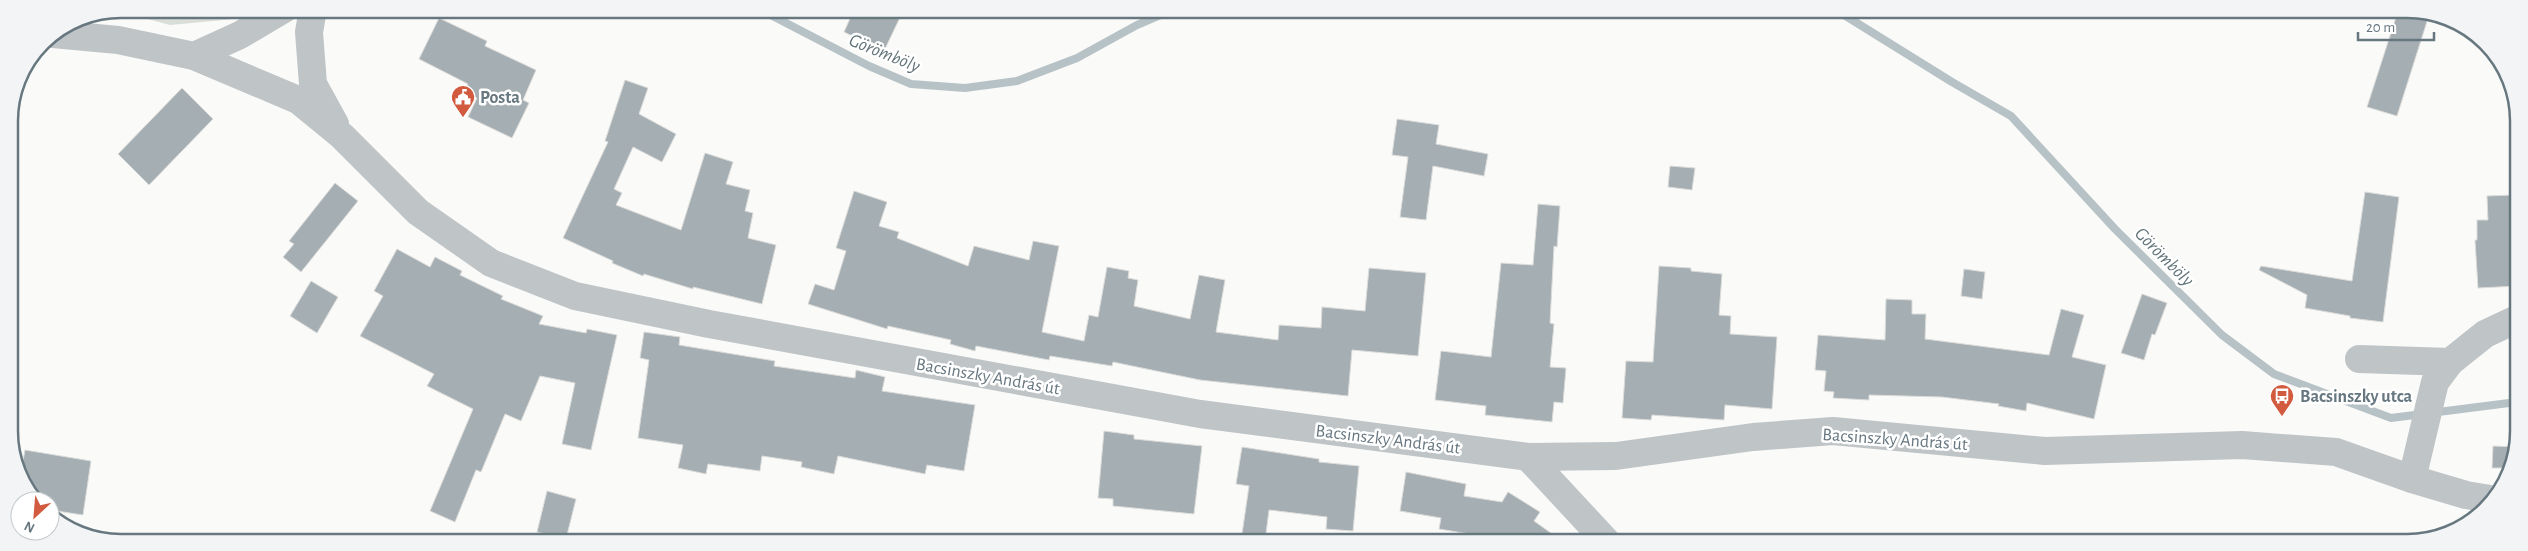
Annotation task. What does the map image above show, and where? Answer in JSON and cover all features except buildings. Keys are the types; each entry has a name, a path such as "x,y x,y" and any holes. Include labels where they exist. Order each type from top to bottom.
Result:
{"street":[{"path":"194,56 240,35 269,18"},
{"path":"311,18 309,32 314,84 342,136"},
{"path":"63,35 118,40 194,56 298,100 342,136"},
{"name":"Bacsinszky András út","path":"342,136 418,212 491,263 575,296 719,326 1200,414 1528,457 1616,456 1754,437 1834,432 2045,451 2242,445 2307,449 2336,452 2412,479 2466,495 2484,498"},
{"path":"2412,479 2442,372 2486,334 2510,322"},
{"path":"2359,359 2442,372"},
{"path":"1528,457 1599,533"}],"shaded area":[{"path":"144,18 244,18 170,25"}],"waterway":[{"name":"Görömböly","path":"776,18 869,66 911,84 965,88 1017,81 1077,58 1153,18"},
{"name":"Görömböly","path":"1849,18 2011,116 2115,229 2222,335 2274,374 2391,418 2510,403"}],"place":[{"name":"Posta","path":"463,118"},
{"name":"Bacsinszky utca","path":"2282,417"}]}
